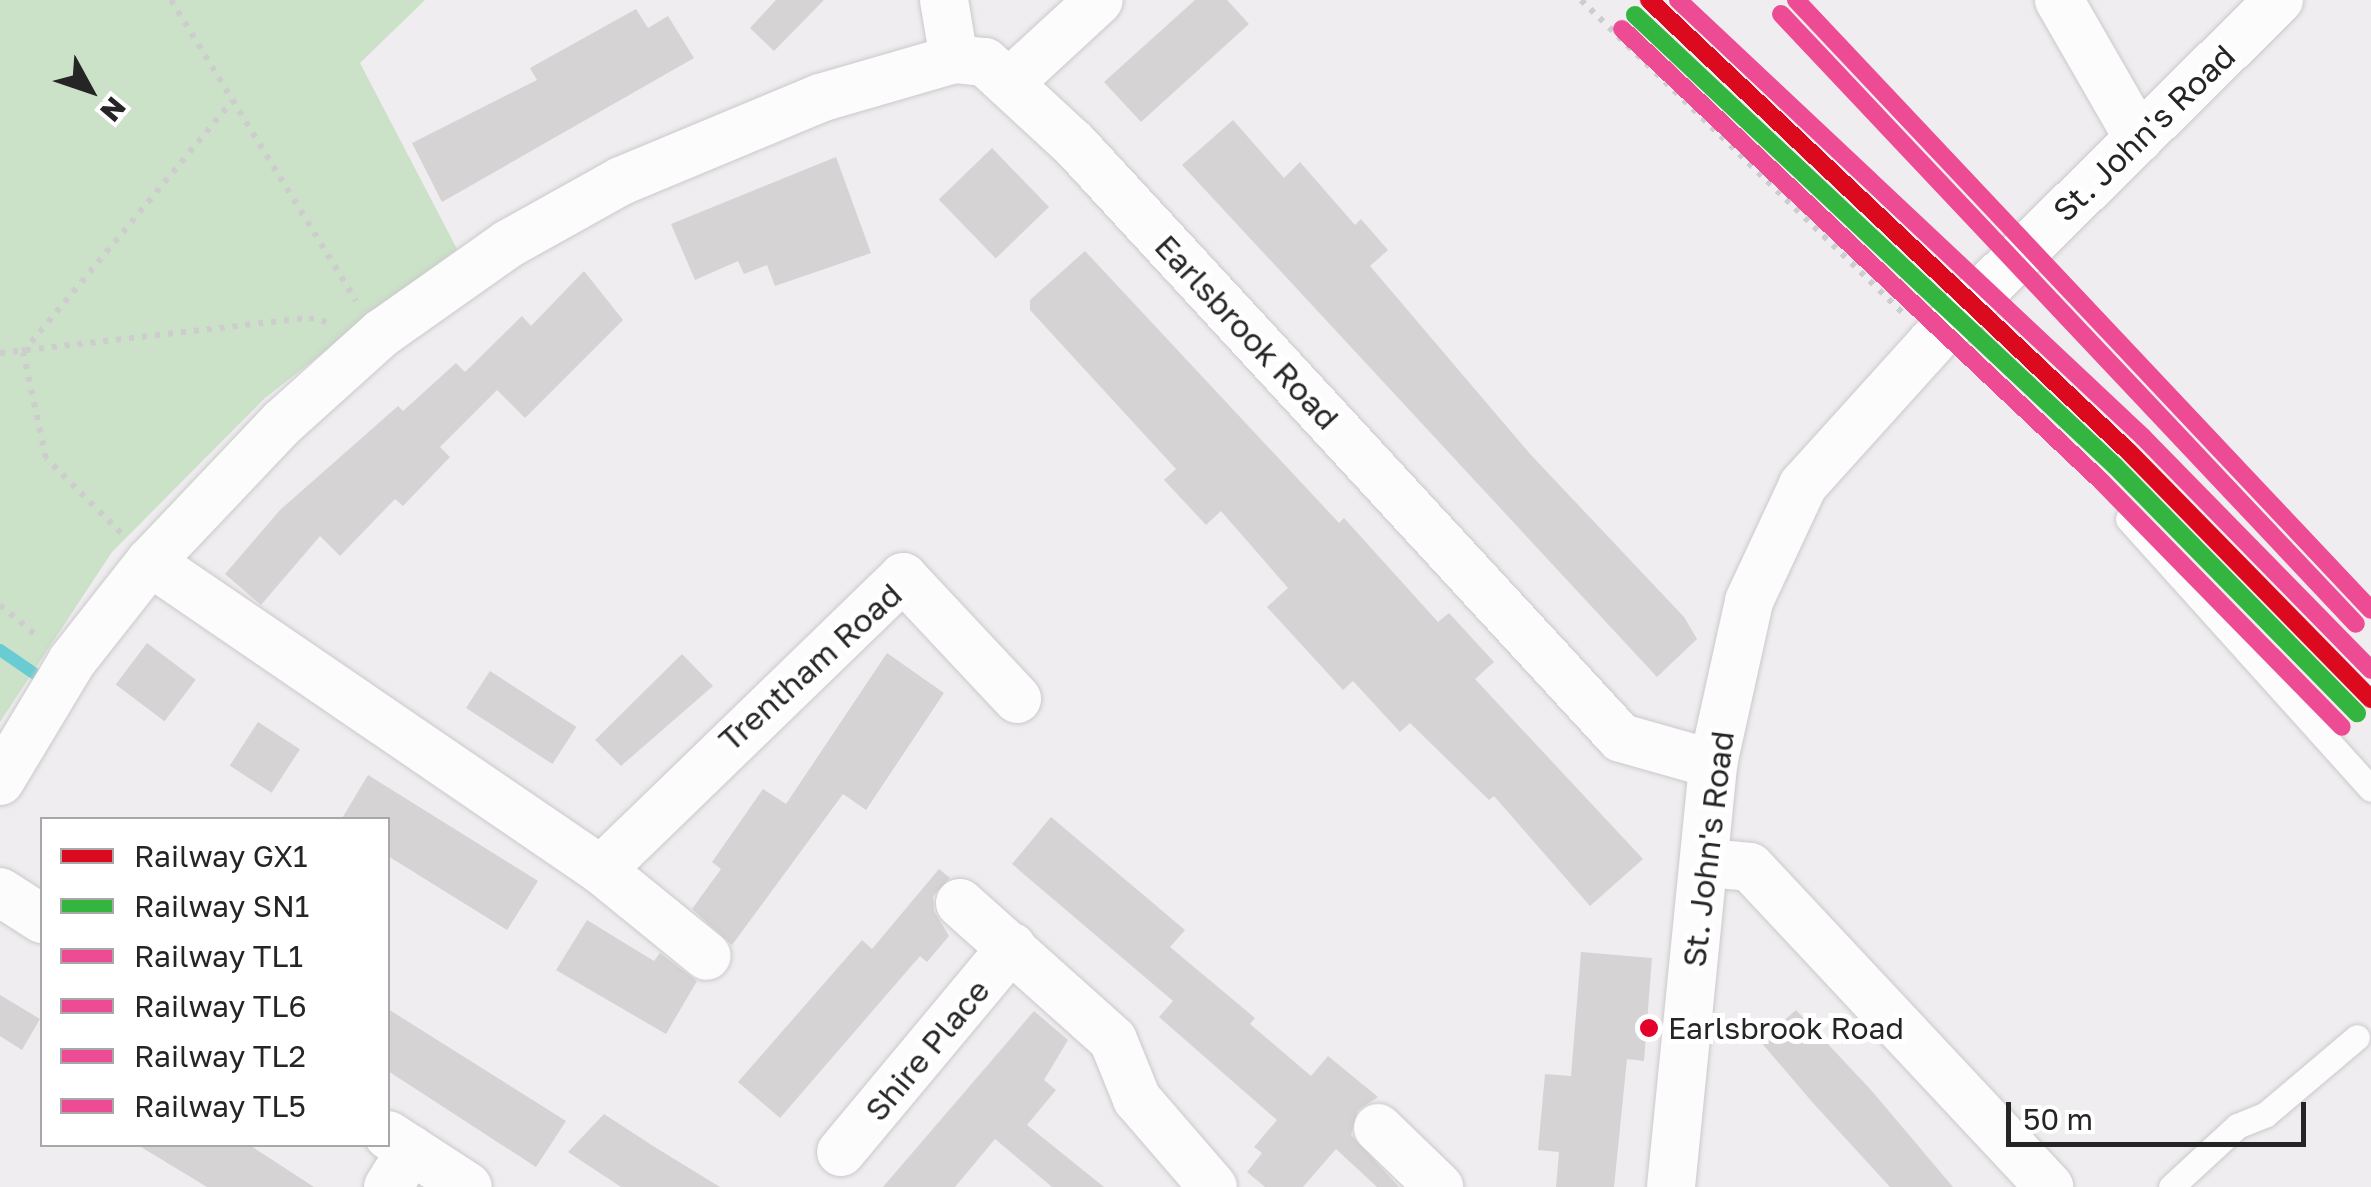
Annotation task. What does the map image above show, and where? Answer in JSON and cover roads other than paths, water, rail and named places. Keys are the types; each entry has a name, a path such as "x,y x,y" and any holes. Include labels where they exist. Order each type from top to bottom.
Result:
{"street":[{"path":"0,781 72,661 150,562 283,422 382,334 508,244 621,181 820,98 954,60 944,0"},
{"path":"1010,83 1099,0"},
{"path":"2059,0 2139,139"},
{"name":"St. John's Road","path":"1671,1187 1708,863 1713,764 1749,601 1803,485 1932,341 2280,0"},
{"name":"Earlsbrook Road","path":"954,60 984,62 1074,144 1621,738 1713,764"},
{"path":"150,562 601,870 707,956"},
{"name":"Trentham Road","path":"601,870 902,577 1018,699"},
{"path":"1708,863 1750,868 2049,1187"},
{"path":"0,892 40,917"},
{"name":"Shire Place","path":"960,904 1113,1040 1137,1099 1212,1187"},
{"name":"Shire Place","path":"841,1152 1012,948"},
{"path":"1378,1128 1439,1187"},
{"path":"396,1158 468,1187"}],"lane":[{"path":"2128,520 2371,789"},
{"path":"2171,1187 2237,1126 2266,1114 2357,1037"}],"waterway":[{"path":"0,650 35,674"}],"rail line":[{"name":"GX1","path":"1649,0 2129,452 2371,699"},
{"name":"TL1","path":"1678,0 2143,437 2371,670"},
{"name":"TL2","path":"1796,0 2371,610"},
{"name":"TL5","path":"1781,14 2356,624"},
{"name":"SN1","path":"1635,15 2115,466 2357,713"},
{"name":"TL6","path":"1622,29 2101,481 2342,727"}],"place":[{"name":"Earlsbrook Road","path":"1649,1028"}]}
